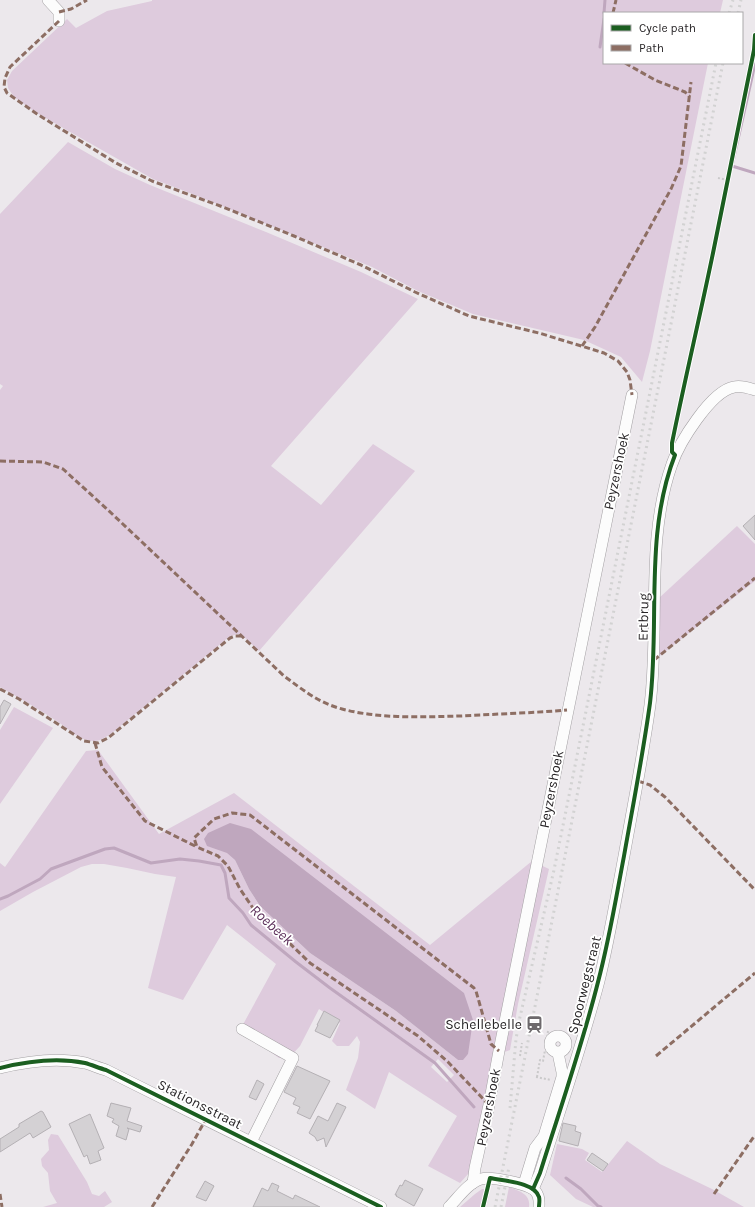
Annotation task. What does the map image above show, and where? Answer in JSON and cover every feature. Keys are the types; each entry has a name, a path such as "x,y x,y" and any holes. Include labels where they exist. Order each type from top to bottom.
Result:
{"street":[{"path":"48,0 59,12 59,21"},
{"name":"Ertbrug","path":"638,781 650,703 654,660 655,564 659,521 668,476 675,455 685,437 693,425 719,396 730,388 736,386 755,390"},
{"name":"Peyzershoek","path":"473,1183 632,395"},
{"name":"Spoorwegstraat","path":"528,1187 540,1173 599,980 638,781"},
{"path":"242,1029 293,1058 251,1142"},
{"path":"528,1187 535,1148 544,1136 556,1081 562,1072 558,1051 578,1051"},
{"name":"Stationsstraat","path":"0,1068 40,1060 62,1060 85,1063 106,1070 381,1207"},
{"path":"448,1207 473,1183 482,1179 490,1178 528,1187 539,1197 539,1207"}],"path":[{"path":"718,178 729,178 727,187"},
{"path":"548,1031 543,1060 540,1060 536,1077 556,1081"},
{"path":"520,1056 522,1043"},
{"path":"545,1050 558,1051"},
{"path":"552,1074 556,1081"}],"shaded area":[{"path":"723,0 720,12 603,12 603,64 708,64 650,351 642,382 621,357 584,340 473,314 418,291 372,267 153,179 35,112 14,97 8,88 7,80 12,71 67,19 76,28 107,11 152,1"},
{"path":"68,142 115,169 150,185 361,272 418,299 271,466 321,505 373,444 415,471 259,651 244,637 237,634 229,637 112,733 98,741 79,737 44,713 0,687 0,390 3,386 0,384 0,214"},
{"path":"737,526 755,544 755,581 657,658 658,599"},
{"path":"14,707 53,728 0,804 0,730"},
{"path":"98,750 159,834 234,793 430,945 532,861 549,869 518,1004 510,1050 494,1056 469,1173 460,1183 428,1166 457,1116 389,1072 375,1109 346,1090 358,1058 360,1042 357,1036 349,1046 337,1046 332,1041 340,1023 319,1009 300,1046 289,1058 279,1058 240,1030 276,964 227,925 183,1000 148,988 176,877 104,864 92,864 81,867 0,911 0,863 5,867 86,751","holes":["227,853 468,1054 458,1060 396,1011 310,953 260,906 249,889 235,860","438,1059 454,1075 447,1082 431,1067"]},
{"path":"230,823 251,829 464,993 473,1020 468,1054 463,1060 458,1060 396,1011 310,953 260,906 249,889 235,860 227,853 207,846 204,839 208,833"},
{"path":"51,1134 58,1135 87,1182 92,1194 99,1196 105,1191 112,1202 104,1207 43,1207 57,1203 50,1191 48,1173 42,1166 41,1159 49,1150 48,1140"},
{"path":"627,1141 660,1164 712,1189 744,1207 593,1207 576,1199 550,1175 557,1144 582,1149 589,1153 585,1160 602,1172"},
{"path":"509,1187 526,1196 529,1207 505,1207"},
{"path":"482,1189 488,1189 489,1196 486,1207 460,1207 475,1194"}],"building":[{"path":"755,515 755,540 743,526"},
{"path":"4,700 11,704 0,724 0,707"},
{"path":"324,1011 340,1020 330,1038 315,1031"},
{"path":"297,1066 330,1081 310,1119 297,1113 300,1107 293,1104 296,1098 284,1092"},
{"path":"257,1080 264,1084 256,1100 249,1097"},
{"path":"111,1103 131,1108 127,1121 142,1126 140,1132 127,1128 129,1129 126,1140 116,1136 119,1126 112,1122 114,1119 107,1116"},
{"path":"337,1103 346,1107 326,1147 324,1138 317,1141 315,1137 309,1133 318,1116 328,1121"},
{"path":"41,1111 51,1127 33,1138 30,1133 0,1152 0,1139 19,1127 19,1124"},
{"path":"90,1114 104,1148 98,1151 101,1160 90,1164 87,1155 84,1157 69,1124"},
{"path":"563,1123 576,1126 575,1131 581,1133 578,1146 559,1141"},
{"path":"592,1153 608,1164 603,1171 587,1160"},
{"path":"405,1180 423,1189 414,1206 395,1195 400,1185 402,1186"},
{"path":"205,1181 214,1186 206,1201 196,1197"},
{"path":"272,1183 279,1186 277,1191 293,1199 295,1195 320,1207 253,1207 262,1188 268,1191"}],"waterway":[{"path":"604,12 605,0"},
{"path":"600,47 603,26"},
{"path":"755,64 732,166 755,173"},
{"name":"Roebeek","path":"0,899 40,879 51,869 105,849 114,848 151,863 180,859 221,865 225,873 229,898 243,913 251,925 330,988 435,1063 474,1107"},
{"name":"Roebeek","path":"566,1178 601,1207"}],"railway":[{"path":"729,12 733,0"},
{"path":"738,12 741,0"},
{"path":"510,1108 516,1039 520,1017 554,870 716,64"},
{"path":"495,1207 723,64"},
{"path":"501,1207 509,1167"}],"marked path":[{"path":"59,12 71,9 87,0"},
{"path":"613,12 616,0"},
{"path":"59,21 10,67 5,78 4,87 7,93 37,114 116,163 152,181 223,207 294,236 361,265 415,292 469,316 539,333 604,353 618,361 627,372 630,380 632,395"},
{"path":"627,64 655,80 685,92 690,97"},
{"path":"582,346 595,327 671,189 681,166 691,82"},
{"path":"0,461 43,462 63,469 284,676 312,696 326,703 356,712 401,717 460,716 567,710"},
{"path":"654,660 755,578"},
{"path":"0,689 19,699 84,741 98,743 108,738 230,638 241,636"},
{"path":"95,743 102,767 145,821 197,847"},
{"path":"638,781 650,785 665,797 755,890"},
{"path":"489,1105 448,1062 418,1036 310,963 253,908 240,889 228,866 218,856 197,847 194,838 214,819 232,813 250,815 474,988 491,1044 499,1051"},
{"path":"656,1056 755,973"},
{"path":"152,1207 206,1119"},
{"path":"714,1194 755,1135"},
{"path":"0,1194 2,1207"}],"cycle path":[{"path":"533,1189 540,1173 585,1030 602,967 612,919 638,780 650,703 653,672 656,547 659,516 665,485 675,455 672,452 672,443 718,228 754,50 755,35"},
{"path":"0,1068 21,1063 63,1060 85,1063 106,1070 381,1207"},
{"path":"483,1207 490,1178 518,1183 531,1188 539,1197 539,1207"}],"place":[{"name":"Schellebelle","path":"535,1024"}]}
